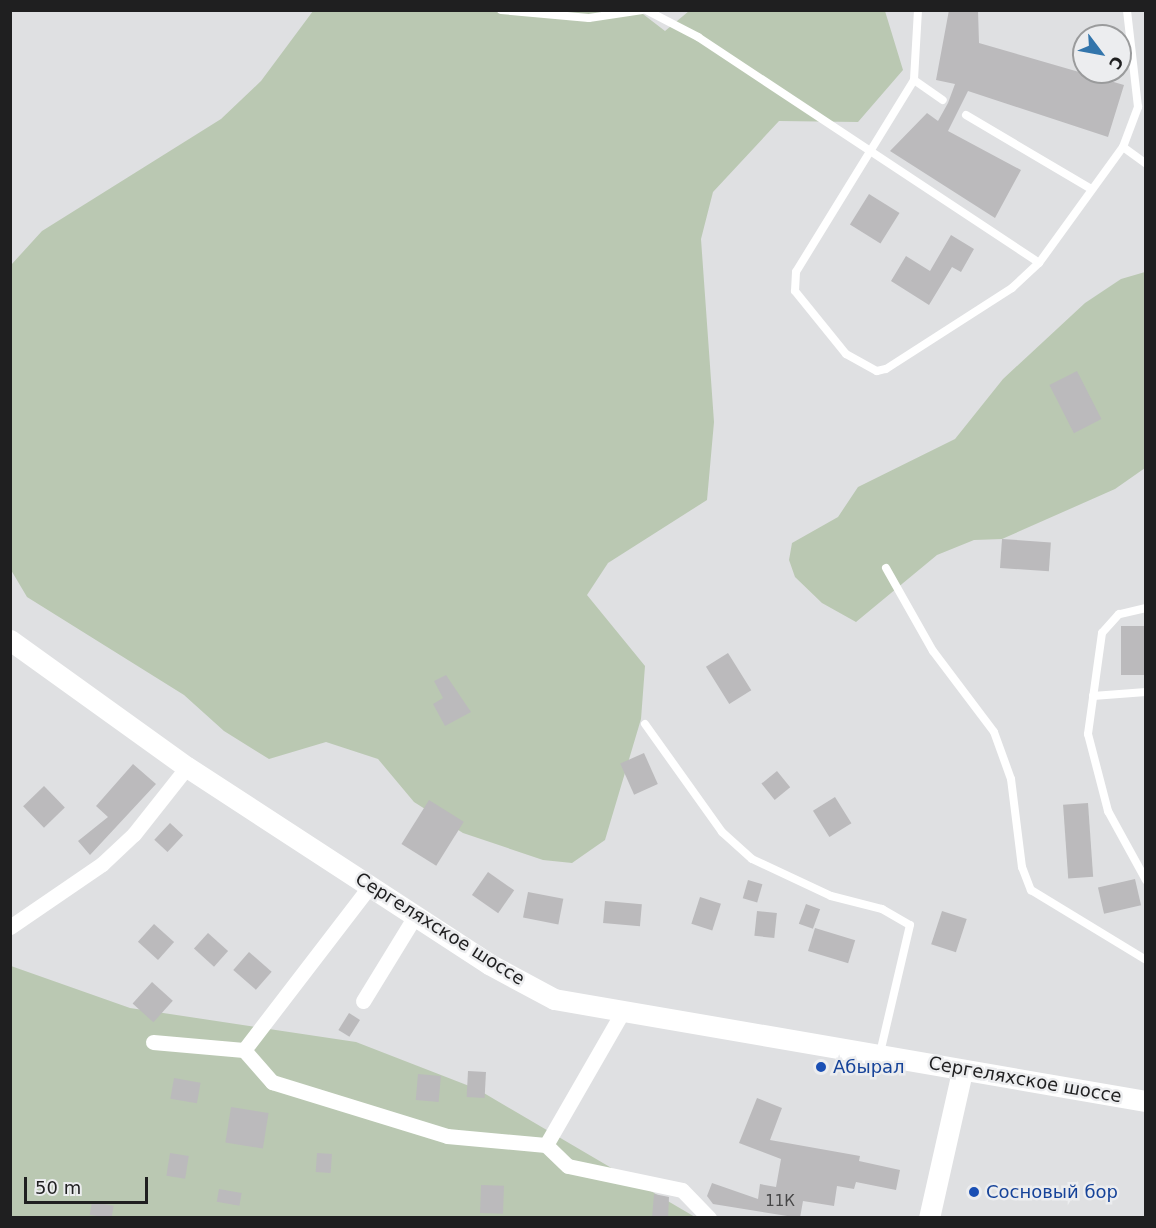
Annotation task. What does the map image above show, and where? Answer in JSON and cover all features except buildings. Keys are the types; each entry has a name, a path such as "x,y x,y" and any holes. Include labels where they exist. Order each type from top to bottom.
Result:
{"main road":[{"name":"Сергеляхское шоссе","path":"10,640 187,766 415,916 554,999 622,1013 880,1053 962,1071 1146,1101"},
{"path":"929,1218 962,1071"}],"street":[{"path":"10,927 102,864 134,834 187,766"},
{"path":"244,1050 370,886"},
{"path":"363,1001 415,916"},
{"path":"546,1145 622,1013"},
{"path":"153,1042 244,1050 272,1082 447,1136 546,1145 568,1166 682,1190 709,1218"}],"lane":[{"path":"501,10 589,18 644,10 698,37 871,149 1039,263"},
{"path":"918,10 914,80 796,272 795,291 846,354 876,371 886,369 1012,288 1039,263 1123,147 1138,106 1127,10"},
{"path":"914,80 943,100"},
{"path":"966,115 1091,189"},
{"path":"1123,147 1146,164"},
{"path":"886,568 933,651 994,732 1011,779 1022,867 1031,890 1146,960"},
{"path":"1146,608 1126,610 1107,625 1088,734 1096,780 1146,880"},
{"path":"1093,696 1146,692"},
{"path":"645,724 722,832 743,852 831,897 882,909 910,925 880,1053"}],"green space":[{"path":"313,11 639,11 665,31 689,11 885,11 903,70 858,122 779,121 713,192 701,239 714,422 707,500 608,563 587,595 645,666 641,719 605,840 572,863 543,860 463,833 414,802 378,759 326,742 269,759 224,731 184,695 27,597 11,570 11,265 42,231 221,119 261,81"},
{"path":"1145,272 1145,468 1115,489 1002,539 974,540 937,555 856,622 822,603 795,577 789,560 792,543 838,517 858,487 955,439 1003,379 1085,303 1121,279"},
{"path":"11,966 130,1008 356,1042 477,1089 695,1217 11,1218"}],"place":[{"name":"Абырал","path":"821,1067"},
{"name":"Сосновый бор","path":"974,1192"}]}
